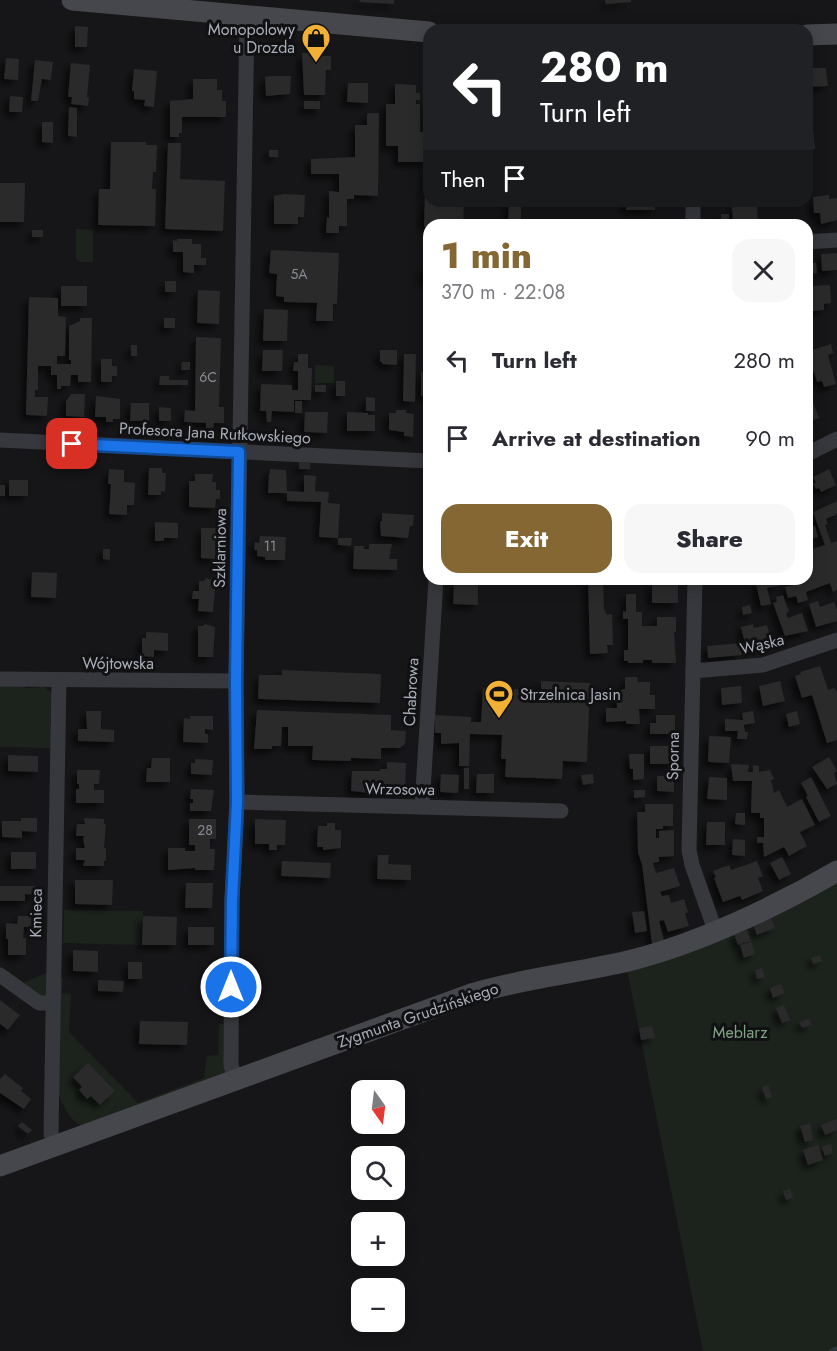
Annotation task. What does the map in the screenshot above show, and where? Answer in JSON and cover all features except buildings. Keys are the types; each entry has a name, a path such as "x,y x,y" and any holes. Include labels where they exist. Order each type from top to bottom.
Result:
{"street":[{"path":"72,0 423,31"},
{"name":"Szklarniowa","path":"236,1080 231,1065 232,900 237,802 236,681 247,15"},
{"path":"813,35 837,34"},
{"path":"813,242 837,240"},
{"path":"813,451 837,439"},
{"name":"Profesora Jana Rutkowskiego","path":"0,440 423,460"},
{"name":"Chabrowa","path":"422,807 436,585"},
{"name":"Sporna","path":"695,585 690,858 715,930"},
{"name":"Wąska","path":"693,671 763,665 837,640"},
{"name":"Wójtowska","path":"0,679 236,681"},
{"name":"Kmieca","path":"54,1146 51,1133 52,1003 59,681"},
{"name":"Wrzosowa","path":"237,802 561,811"},
{"name":"Zygmunta Grudzińskiego","path":"0,1166 471,994 529,979 633,959 715,930 774,904 837,872"},
{"path":"0,975 39,1003 52,1003"}],"green space":[{"path":"76,229 93,230 93,262 80,262 76,259"},
{"path":"315,365 334,366 334,383 315,383"},
{"path":"0,684 14,684 28,688 44,687 50,691 52,695 50,721 52,740 50,748 0,747"},
{"name":"Meblarz","path":"837,880 837,1351 703,1351 626,964"},
{"path":"64,910 143,911 142,945 63,943"},
{"path":"46,973 48,1014 34,995 21,984"},
{"path":"58,978 63,978 62,993 71,994 69,1032 138,1103 204,1078 207,1056 218,1055 219,1024 224,1024 225,1079 86,1129 76,1123 69,1115 59,1095"}],"waterway":[{"path":"831,1351 837,1348"}],"place":[{"name":"Monopolowy u Drozda","path":"316,64"},
{"name":"Strzelnica Jasin","path":"499,720"}],"route":[{"path":"72,444 239,452 237,802 232,900 231,987"}]}
